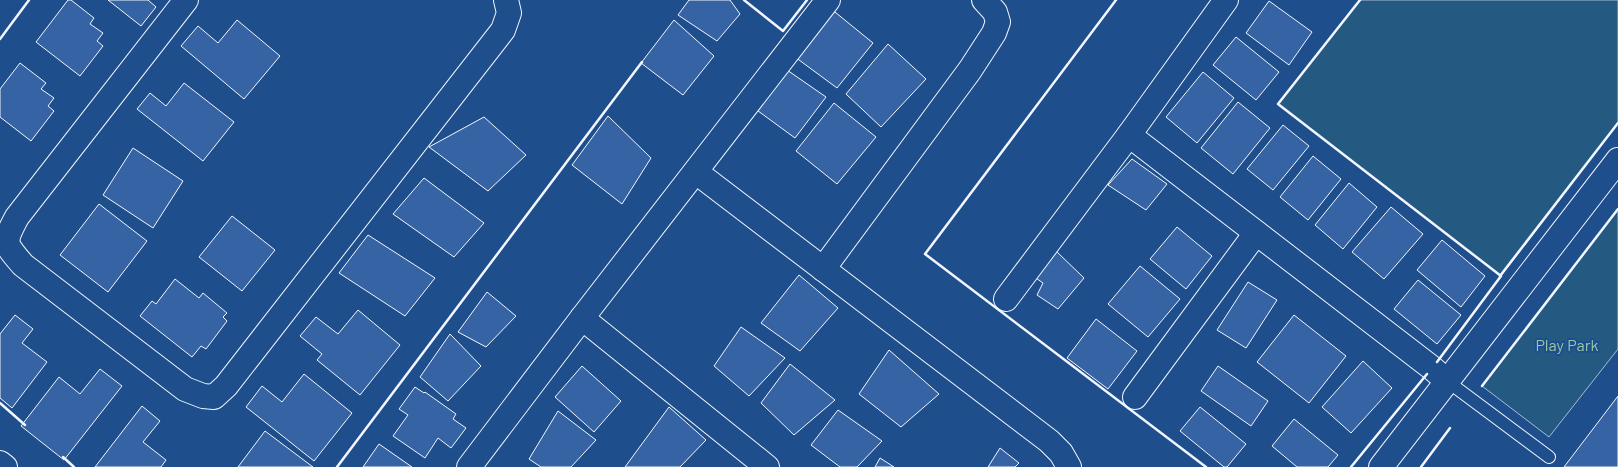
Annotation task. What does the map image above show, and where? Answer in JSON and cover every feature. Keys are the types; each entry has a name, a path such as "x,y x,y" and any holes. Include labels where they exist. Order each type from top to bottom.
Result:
{"street":[{"path":"186,0 17,217 7,236 9,249 31,270 185,389 214,398 226,386 503,30 510,13 506,0"},
{"path":"469,467 828,0"},
{"path":"823,269 970,70 994,33 998,22 995,12 984,0"},
{"path":"1006,299 1130,135 1226,0"},
{"path":"1130,135 1447,381"},
{"path":"1381,467 1618,160"},
{"path":"696,172 1049,441 1061,453 1069,467"},
{"path":"1135,397 1256,233"},
{"path":"582,318 767,467"},
{"path":"0,463 5,467"}],"lane":[{"path":"1447,381 1549,457"}],"green space":[{"path":"1360,0 1618,0 1618,123 1501,276 1278,104"},
{"name":"Play Park","path":"1618,209 1618,349 1549,437 1482,386"}],"building":[{"path":"68,0 71,0 94,18 90,24 103,33 97,41 103,46 80,76 36,42"},
{"path":"108,0 148,0 156,7 141,26"},
{"path":"689,0 730,0 740,14 717,41 678,15"},
{"path":"1269,1 1312,32 1289,65 1246,33"},
{"path":"830,8 873,43 837,88 795,57"},
{"path":"237,20 280,56 244,99 181,46 198,26 218,43"},
{"path":"674,20 714,56 683,95 641,63"},
{"path":"1236,37 1279,72 1256,100 1213,65"},
{"path":"888,44 926,79 881,127 846,94"},
{"path":"20,63 46,83 41,89 54,98 48,106 54,111 31,141 0,117 0,89"},
{"path":"787,70 826,97 795,138 754,108"},
{"path":"1203,72 1234,98 1197,143 1166,117"},
{"path":"184,83 234,122 203,161 137,109 150,93 166,106"},
{"path":"1238,102 1270,128 1233,174 1201,148"},
{"path":"834,103 876,137 837,184 796,151"},
{"path":"608,116 651,158 622,204 572,165"},
{"path":"484,117 526,155 488,191 429,147"},
{"path":"1283,125 1309,146 1273,190 1247,169"},
{"path":"133,148 183,181 153,228 103,195"},
{"path":"1313,156 1341,179 1308,220 1280,197"},
{"path":"1132,159 1167,184 1146,210 1108,185"},
{"path":"424,178 484,223 454,257 393,214"},
{"path":"1349,183 1377,207 1343,249 1315,225"},
{"path":"99,204 147,241 108,292 60,255"},
{"path":"1391,207 1423,234 1384,279 1352,252"},
{"path":"232,216 275,250 242,291 199,257"},
{"path":"1177,227 1212,256 1186,289 1150,259"},
{"path":"368,235 435,278 405,316 339,273"},
{"path":"1442,240 1485,276 1461,307 1417,270"},
{"path":"1056,251 1084,278 1058,309 1037,295 1043,283 1033,276"},
{"path":"1140,266 1180,299 1148,337 1108,304"},
{"path":"799,275 838,308 800,351 761,323"},
{"path":"175,279 199,298 203,293 227,313 223,317 227,321 206,349 201,346 192,357 140,316 152,301 156,304"},
{"path":"1418,280 1461,315 1437,344 1394,309"},
{"path":"1248,282 1277,300 1246,348 1217,330"},
{"path":"487,292 516,316 486,347 458,332"},
{"path":"358,310 400,345 360,395 317,360 322,354 300,336 316,317 338,334"},
{"path":"15,315 33,329 22,343 47,362 12,408 0,398 0,334"},
{"path":"1294,315 1346,356 1309,403 1257,362"},
{"path":"1096,319 1137,351 1108,389 1067,358"},
{"path":"741,327 785,358 749,396 714,366"},
{"path":"450,334 481,366 448,401 420,377"},
{"path":"889,350 939,394 901,427 859,394"},
{"path":"1363,361 1392,388 1351,433 1322,407"},
{"path":"790,364 835,400 794,435 761,403"},
{"path":"582,366 621,401 594,432 555,397"},
{"path":"1218,366 1268,401 1251,426 1201,391"},
{"path":"100,369 122,386 64,460 21,426 59,377 80,394"},
{"path":"304,374 352,413 314,461 246,407 262,386 282,402"},
{"path":"415,387 456,414 453,419 466,428 451,448 438,438 425,458 393,436 408,415 399,409"},
{"path":"1618,396 1618,467 1564,467"},
{"path":"142,406 160,421 143,442 166,460 161,467 95,467"},
{"path":"669,407 706,440 680,467 625,467"},
{"path":"1200,407 1246,444 1227,467 1224,467 1180,431"},
{"path":"838,410 882,441 857,467 840,467 811,445"},
{"path":"558,411 596,440 571,467 541,467 529,459"},
{"path":"1294,419 1338,455 1328,467 1297,467 1272,446"},
{"path":"265,431 313,467 238,467"},
{"path":"379,444 412,467 363,467"},
{"path":"1000,448 1019,463 1015,467 988,467"},
{"path":"880,458 894,467 875,467"}],"wall":[{"path":"0,39 29,0"},
{"path":"744,0 783,31 807,0"},
{"path":"1116,0 925,254 1206,467"},
{"path":"1360,0 1278,104 1501,276 1437,362"},
{"path":"337,467 642,62"},
{"path":"1500,276 1618,123"},
{"path":"1482,386 1618,209"},
{"path":"1351,467 1427,374"},
{"path":"0,403 25,425"},
{"path":"1421,467 1450,428"},
{"path":"63,457 74,467"}]}
